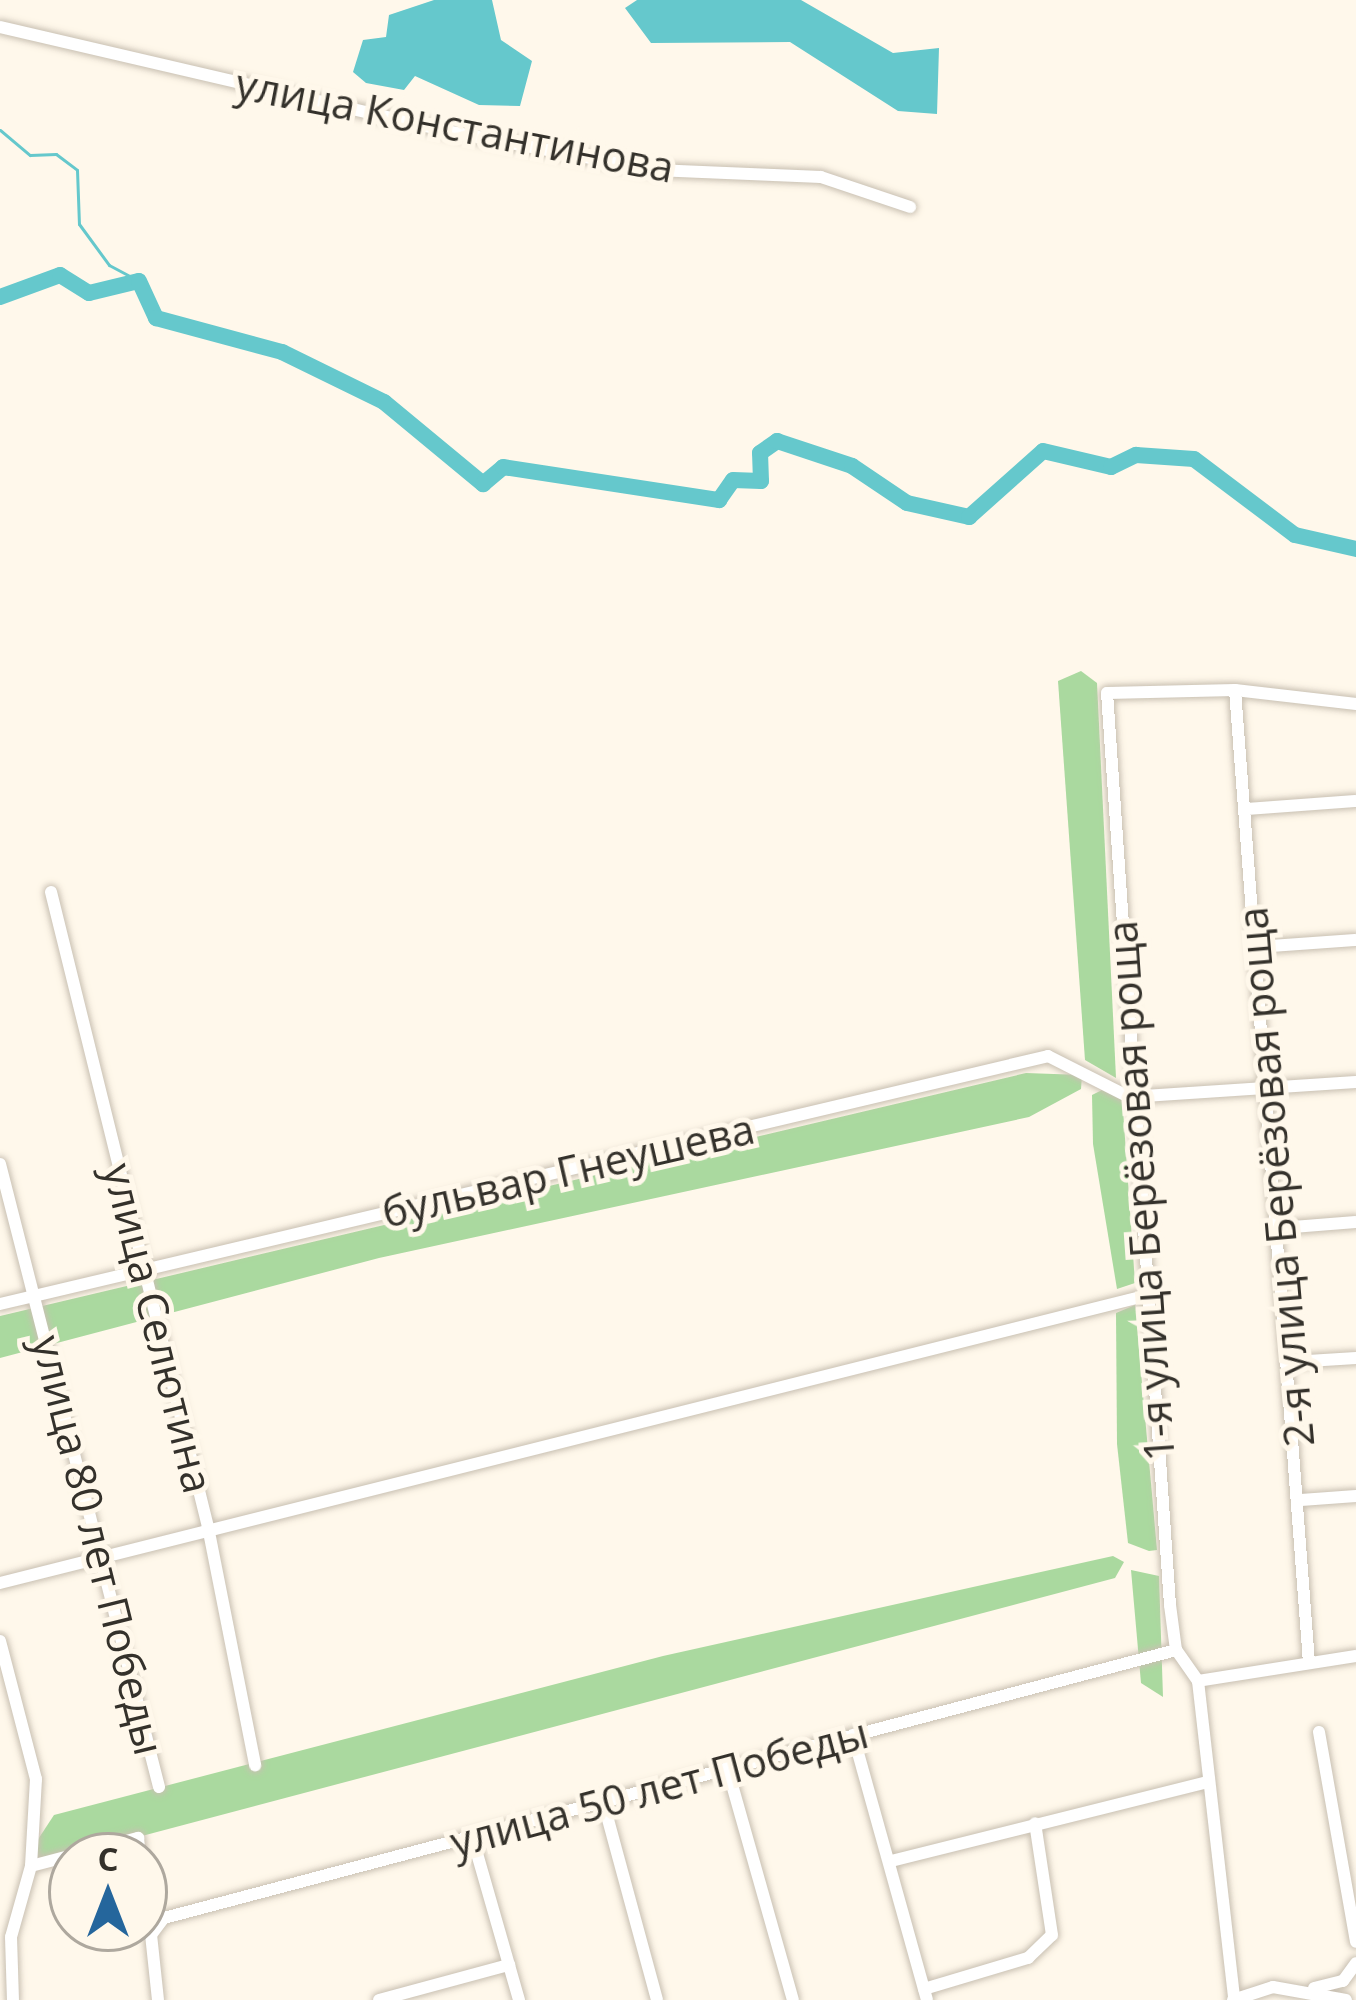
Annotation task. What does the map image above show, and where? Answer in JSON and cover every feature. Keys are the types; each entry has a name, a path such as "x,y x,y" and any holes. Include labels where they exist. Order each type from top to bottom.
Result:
{"street":[{"name":"улица Константинова","path":"0,27 446,131 655,170 821,177 910,207"},
{"name":"1-я улица Берёзовая роща","path":"1176,1650 1129,1097 1107,693 1235,690"},
{"path":"1235,690 1356,704"},
{"name":"2-я улица Берёзовая роща","path":"1235,690 1292,1362 1309,1664"},
{"path":"1246,809 1356,801"},
{"name":"улица Селютина","path":"51,892 208,1526 255,1765"},
{"path":"1256,946 1356,940"},
{"name":"бульвар Гнеушева","path":"0,1304 1048,1056 1129,1097"},
{"path":"1129,1097 1356,1082"},
{"name":"улица 80 лет Победы","path":"0,1164 103,1551 159,1787"},
{"path":"1280,1228 1356,1222"},
{"path":"0,1583 103,1551 1148,1294"},
{"path":"1292,1362 1356,1358"},
{"path":"1301,1500 1356,1496"},
{"path":"0,1641 36,1779 31,1866 11,1937 13,2000"},
{"path":"1176,1650 1198,1681 1234,2000 1342,1981 1356,1963"},
{"name":"улица 50 лет Победы","path":"168,1917 1176,1650"},
{"path":"1198,1681 1356,1656"},
{"path":"1319,1732 1356,1938"},
{"path":"853,1735 925,1994 1028,1958 1052,1935 1035,1823"},
{"path":"727,1767 793,2000"},
{"path":"891,1861 1208,1782"},
{"path":"603,1801 657,2000"},
{"path":"472,1836 519,2000"},
{"path":"31,1866 48,1862"},
{"path":"153,1952 158,2000"},
{"path":"379,2000 509,1965"},
{"path":"1307,1989 1346,2000"}],"green space":[{"path":"1081,671 1097,683 1116,1078 1085,1060 1058,681"},
{"path":"1026,1073 1082,1075 1081,1089 1029,1117 379,1258 0,1358 0,1316"},
{"path":"1108,1087 1122,1095 1135,1283 1117,1289 1093,1144 1092,1095"},
{"path":"1135,1305 1157,1550 1149,1551 1128,1543 1117,1444 1116,1313"},
{"path":"1113,1556 1124,1562 1115,1578 157,1832 48,1832 48,1861 40,1863 31,1850 54,1815 663,1656"},
{"path":"1131,1570 1159,1576 1163,1697 1141,1683"}],"water":[{"path":"434,0 492,0 501,40 532,61 520,106 479,105 415,76 404,90 366,83 353,72 363,40 386,37 389,15"},
{"path":"637,0 801,0 893,53 939,48 937,114 898,111 790,42 651,43 625,8"}],"waterway":[{"path":"0,130 30,155 56,154 77,170 79,224 109,265 139,281"},
{"path":"0,297 60,275 89,293 139,281 156,318 282,352 384,402 483,484 503,467 719,500 733,480 761,481 760,453 777,441 852,466 907,503 969,517 1043,451 1111,467 1136,455 1194,459 1295,535 1356,549"}]}
